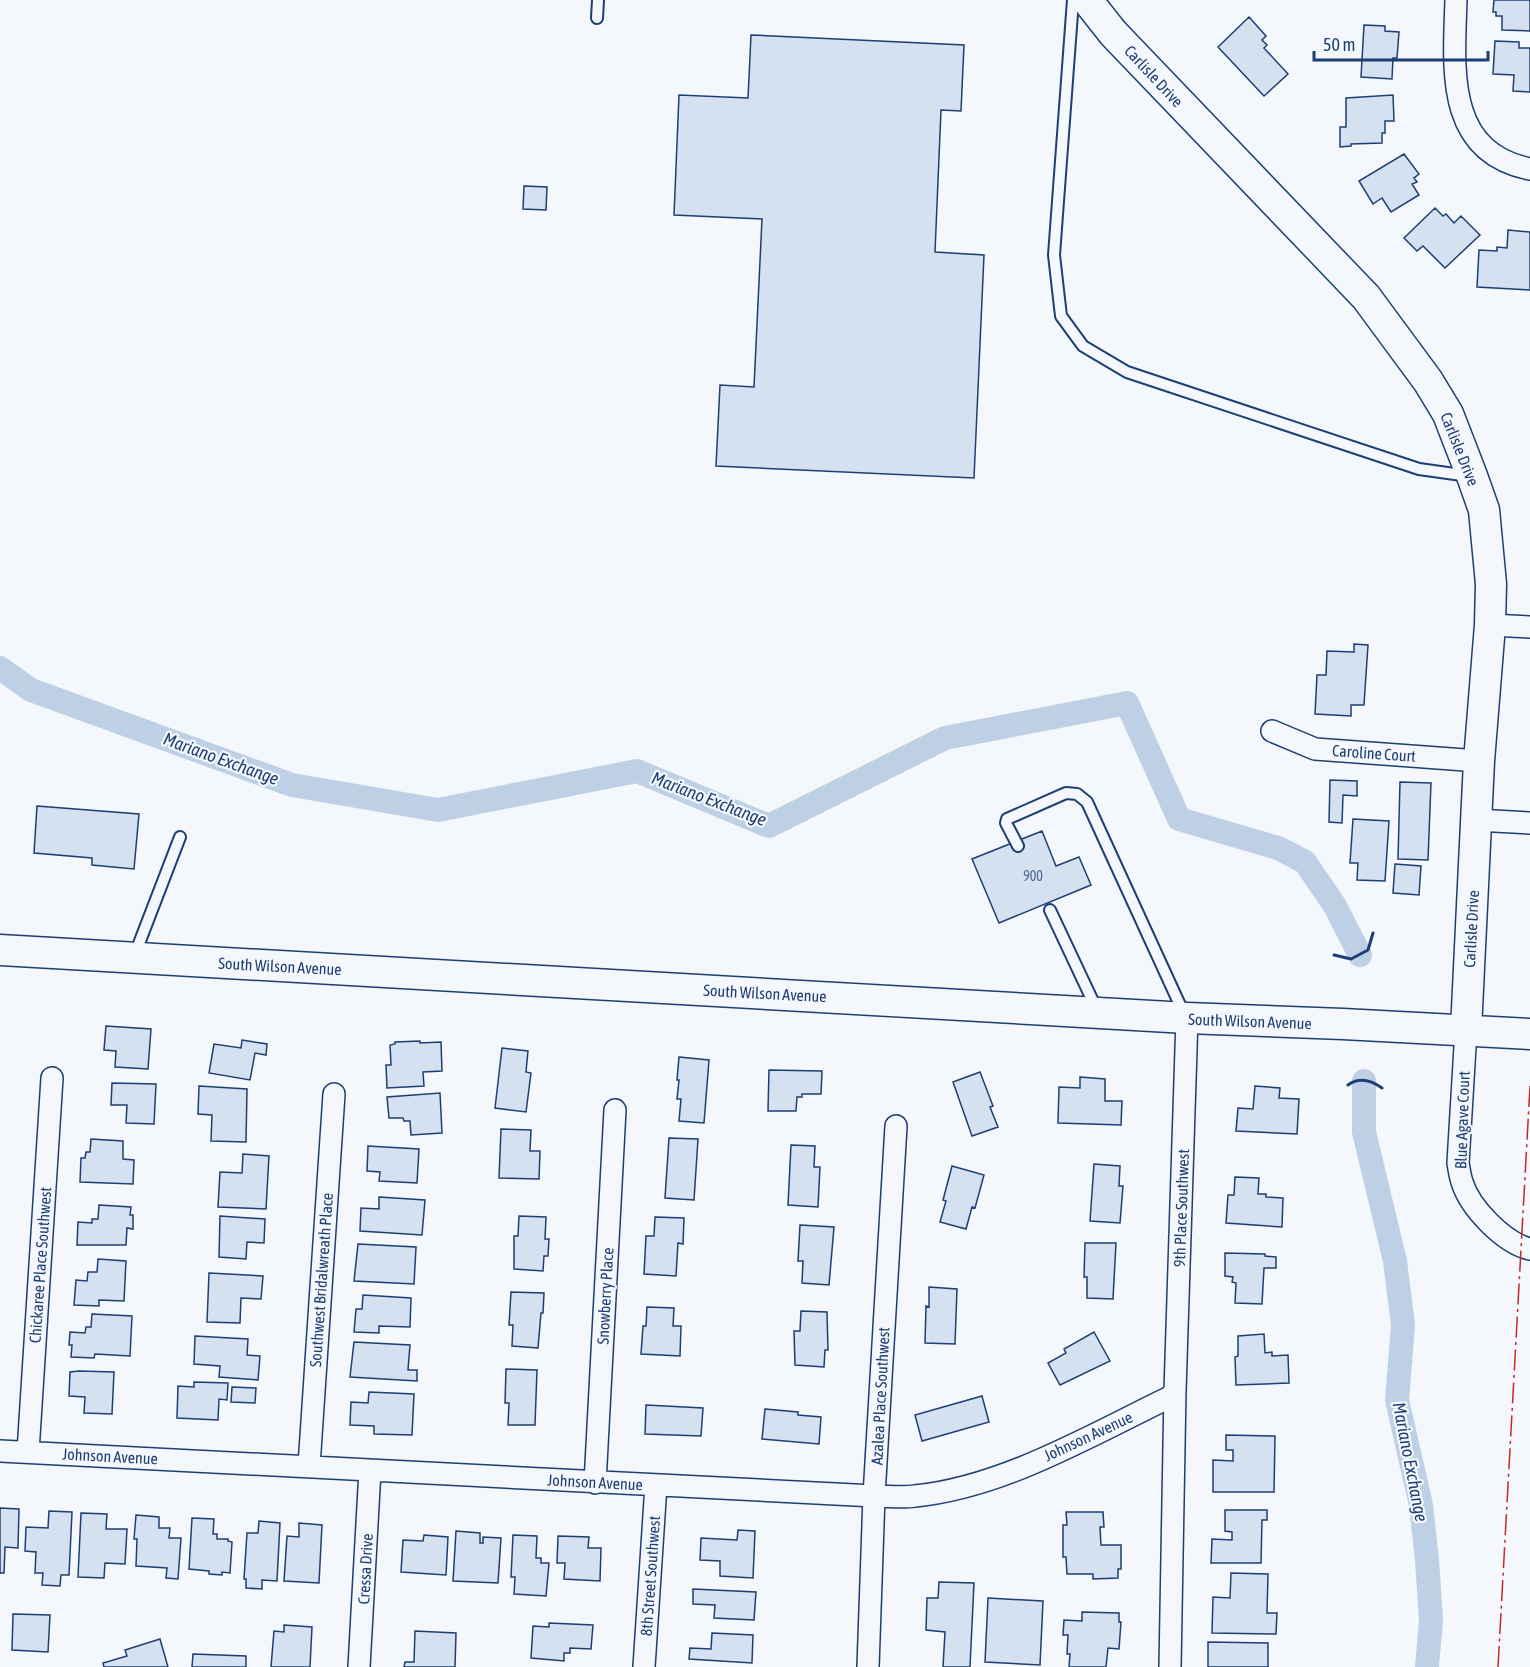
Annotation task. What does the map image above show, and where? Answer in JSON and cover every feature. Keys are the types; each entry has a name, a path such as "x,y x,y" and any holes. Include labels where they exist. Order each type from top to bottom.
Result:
{"main road":[{"name":"Carlisle Drive","path":"1087,0 1113,33 1376,310 1428,381 1448,414 1472,477 1484,510 1489,546 1490,625 1479,761 1466,1030"},
{"name":"South Wilson Avenue","path":"0,950 1187,1018 1530,1034"}],"street":[{"path":"1456,0 1453,59 1462,114 1477,139 1502,161 1530,169"},
{"path":"1490,625 1530,627"},
{"name":"Caroline Court","path":"1272,731 1315,749 1479,761"},
{"path":"1476,820 1530,823"},
{"name":"9th Place Southwest","path":"1170,1667 1173,1394 1187,1018"},
{"name":"Blue Agave Court","path":"1466,1030 1458,1163 1462,1183 1485,1219 1509,1240 1530,1249"},
{"name":"Chickaree Place Southwest","path":"28,1452 52,1078"},
{"name":"Southwest Bridalwreath Place","path":"309,1466 334,1094"},
{"name":"Snowberry Place","path":"595,1483 615,1110"},
{"name":"Azalea Place Southwest","path":"868,1667 874,1496 896,1126"},
{"name":"Johnson Avenue","path":"0,1451 595,1483 915,1496 961,1488 999,1476 1058,1452 1173,1394"},
{"name":"Cressa Drive","path":"359,1667 370,1470"},
{"name":"8th Street Southwest","path":"644,1667 656,1485"}],"lane":[{"path":"597,18 598,0"},
{"path":"1073,0 1054,255 1061,316 1083,345 1127,372 1419,469 1472,477"},
{"path":"1018,846 1006,823 1007,819 1066,793 1077,794 1087,802 1187,1018"},
{"path":"134,957 180,837"},
{"path":"1050,910 1098,1012"}],"building":[{"path":"1494,0 1530,0 1530,31 1502,30 1502,16 1496,16 1496,12 1493,12"},
{"path":"1249,17 1266,36 1262,40 1267,45 1264,48 1288,74 1264,96 1218,47"},
{"path":"1364,25 1385,26 1385,31 1399,32 1397,58 1393,58 1392,79 1361,77"},
{"path":"751,35 964,45 961,111 941,110 935,252 984,255 974,478 716,466 720,385 754,387 762,219 674,215 679,95 748,98"},
{"path":"1495,41 1519,42 1519,48 1530,48 1530,92 1513,91 1514,75 1493,74"},
{"path":"1393,95 1394,121 1385,121 1382,143 1351,144 1351,146 1340,147 1340,127 1346,127 1346,98"},
{"path":"1404,154 1419,174 1414,178 1417,182 1412,184 1419,195 1391,212 1382,198 1373,204 1359,181"},
{"path":"524,186 547,187 546,210 523,209"},
{"path":"1435,208 1443,216 1446,214 1454,223 1461,216 1480,235 1445,268 1423,246 1417,251 1404,238"},
{"path":"1508,230 1530,232 1530,290 1477,287 1479,250 1497,251 1497,247 1507,248"},
{"path":"1354,644 1368,645 1364,705 1351,705 1351,716 1315,714 1317,675 1326,675 1327,651 1354,652"},
{"path":"1330,780 1357,781 1357,796 1343,795 1342,823 1329,822"},
{"path":"1400,782 1431,783 1428,860 1398,859"},
{"path":"37,806 139,814 134,869 92,865 92,858 34,853"},
{"path":"1353,819 1389,821 1385,881 1357,880 1358,863 1350,863"},
{"path":"1042,831 1056,866 1079,857 1091,885 999,923 972,859"},
{"path":"1395,864 1421,866 1419,895 1393,893"},
{"path":"106,1026 151,1029 148,1069 115,1067 116,1051 104,1050"},
{"path":"242,1040 267,1044 266,1055 255,1053 250,1080 209,1073 214,1044 241,1048"},
{"path":"420,1041 420,1043 441,1042 442,1071 423,1072 424,1086 387,1088 386,1065 391,1065 390,1045 395,1042"},
{"path":"502,1048 528,1051 526,1072 531,1073 526,1112 495,1108"},
{"path":"679,1057 709,1060 704,1123 679,1121 681,1099 677,1099 679,1080 677,1080"},
{"path":"769,1070 822,1071 821,1094 802,1094 802,1097 797,1097 796,1111 768,1111"},
{"path":"980,1072 998,1127 972,1136 953,1082"},
{"path":"1080,1077 1105,1079 1105,1101 1122,1101 1121,1125 1058,1123 1059,1087 1080,1088"},
{"path":"112,1083 156,1084 154,1124 126,1123 127,1105 111,1105"},
{"path":"199,1086 247,1089 246,1142 211,1141 212,1115 198,1114"},
{"path":"1255,1086 1280,1088 1279,1098 1299,1099 1297,1134 1236,1131 1238,1108 1253,1109"},
{"path":"440,1093 442,1133 411,1135 410,1121 404,1121 403,1118 389,1118 387,1097"},
{"path":"501,1129 531,1130 530,1151 540,1151 539,1179 499,1178"},
{"path":"669,1138 698,1139 694,1200 665,1198"},
{"path":"91,1139 123,1141 123,1159 134,1160 133,1184 80,1182 81,1158 85,1158 86,1152 90,1152"},
{"path":"791,1145 815,1146 814,1167 820,1167 818,1207 788,1205"},
{"path":"368,1146 419,1149 417,1183 379,1181 380,1172 367,1171"},
{"path":"243,1154 269,1156 266,1209 218,1207 220,1172 242,1173"},
{"path":"1094,1164 1120,1166 1119,1186 1123,1186 1120,1223 1090,1221"},
{"path":"952,1166 984,1175 975,1208 972,1207 966,1229 940,1222"},
{"path":"1235,1177 1259,1178 1258,1194 1283,1198 1282,1227 1226,1223 1228,1195 1234,1195"},
{"path":"379,1197 425,1200 422,1235 360,1231 361,1208 379,1209"},
{"path":"99,1205 131,1207 133,1229 127,1228 126,1245 77,1245 78,1222 92,1223 92,1219 98,1219"},
{"path":"220,1216 265,1219 264,1243 247,1242 246,1259 219,1257"},
{"path":"519,1216 546,1217 545,1239 549,1239 548,1256 544,1256 543,1271 514,1269 514,1236 518,1236"},
{"path":"655,1217 684,1218 683,1244 678,1243 676,1276 644,1274 646,1236 654,1236"},
{"path":"800,1225 834,1227 829,1285 802,1283 803,1261 798,1261"},
{"path":"1085,1243 1116,1243 1113,1299 1087,1298 1087,1277 1084,1277"},
{"path":"358,1244 416,1247 414,1284 354,1281"},
{"path":"1225,1253 1265,1254 1265,1256 1276,1257 1276,1268 1264,1268 1262,1304 1235,1303 1236,1283 1232,1282 1233,1277 1225,1276"},
{"path":"98,1259 126,1261 124,1301 99,1300 99,1306 74,1305 76,1280 87,1281 88,1272 97,1272"},
{"path":"209,1273 263,1276 261,1299 241,1298 240,1323 207,1322"},
{"path":"929,1287 957,1289 955,1344 925,1343"},
{"path":"511,1292 544,1293 538,1348 512,1346 513,1325 509,1325"},
{"path":"363,1295 411,1298 410,1327 379,1326 379,1333 354,1332 356,1309 362,1309"},
{"path":"647,1307 674,1308 673,1326 681,1326 680,1356 641,1354"},
{"path":"801,1311 827,1312 828,1350 825,1350 824,1367 795,1365 794,1331 800,1331"},
{"path":"92,1314 132,1316 130,1356 95,1354 94,1358 71,1357 70,1332 85,1333 86,1327 91,1327"},
{"path":"1094,1332 1110,1361 1060,1385 1048,1363 1066,1353 1064,1349"},
{"path":"1264,1334 1265,1353 1272,1352 1272,1356 1288,1355 1289,1383 1236,1385 1235,1357 1238,1356 1238,1336"},
{"path":"195,1336 248,1339 247,1355 260,1356 258,1380 219,1377 220,1366 194,1364"},
{"path":"354,1342 410,1345 408,1370 417,1370 417,1381 350,1377"},
{"path":"506,1369 537,1370 535,1425 508,1425 509,1403 505,1403"},
{"path":"70,1372 114,1372 112,1414 84,1413 85,1397 69,1396"},
{"path":"194,1382 228,1383 227,1400 219,1399 218,1420 177,1418 178,1386 194,1387"},
{"path":"232,1387 256,1388 255,1403 231,1402"},
{"path":"369,1392 414,1394 412,1435 374,1434 374,1426 350,1425 351,1402 368,1403"},
{"path":"982,1396 989,1422 922,1441 915,1415"},
{"path":"646,1405 703,1408 701,1436 645,1434"},
{"path":"765,1409 821,1417 819,1444 762,1439"},
{"path":"1226,1435 1275,1436 1274,1492 1213,1492 1213,1460 1233,1461 1233,1450 1226,1450"},
{"path":"0,1508 19,1509 18,1548 5,1547 4,1573 0,1573"},
{"path":"1225,1510 1267,1510 1267,1520 1262,1520 1261,1563 1211,1563 1212,1539 1232,1540 1232,1532 1225,1531"},
{"path":"49,1511 72,1512 69,1575 61,1575 60,1586 42,1585 43,1573 35,1573 36,1552 25,1551 26,1527 48,1528"},
{"path":"1066,1512 1103,1512 1104,1527 1100,1527 1101,1545 1121,1545 1121,1569 1118,1569 1118,1578 1093,1579 1093,1574 1067,1574 1066,1557 1063,1557 1063,1525 1067,1525"},
{"path":"81,1513 107,1514 106,1529 127,1529 125,1564 105,1563 104,1578 78,1577"},
{"path":"136,1515 159,1517 159,1528 170,1528 169,1538 181,1538 178,1579 166,1578 167,1568 136,1566 137,1539 134,1539"},
{"path":"192,1518 214,1519 213,1534 217,1534 217,1539 228,1539 232,1542 230,1573 209,1574 209,1571 189,1569"},
{"path":"259,1521 280,1523 277,1581 262,1580 262,1589 246,1588 246,1579 244,1579 247,1533 258,1533"},
{"path":"299,1523 322,1525 319,1583 284,1581 287,1536 299,1537"},
{"path":"738,1530 755,1531 753,1578 720,1576 720,1561 700,1560 701,1538 737,1540"},
{"path":"456,1531 480,1533 480,1543 483,1543 483,1537 501,1538 498,1583 453,1581"},
{"path":"424,1535 448,1537 446,1575 401,1572 403,1540 423,1541"},
{"path":"513,1535 537,1536 536,1558 541,1558 541,1563 549,1563 546,1596 514,1594 515,1577 511,1577"},
{"path":"558,1536 589,1537 588,1548 601,1548 600,1581 564,1579 565,1563 557,1563"},
{"path":"1231,1573 1268,1574 1267,1613 1277,1613 1276,1634 1212,1633 1213,1597 1230,1598"},
{"path":"939,1582 974,1583 970,1667 943,1667 945,1632 926,1630 927,1598 938,1598"},
{"path":"693,1589 756,1592 754,1620 714,1618 715,1605 693,1604"},
{"path":"988,1598 1043,1601 1040,1665 985,1662"},
{"path":"1082,1612 1119,1613 1119,1622 1121,1622 1119,1649 1108,1648 1106,1667 1069,1667 1068,1635 1063,1635 1064,1620 1082,1621"},
{"path":"13,1614 50,1615 48,1652 12,1650"},
{"path":"549,1623 593,1625 591,1649 570,1648 570,1653 564,1653 564,1661 531,1658 533,1626 549,1627"},
{"path":"284,1625 312,1627 310,1667 271,1667 274,1631 284,1632"},
{"path":"415,1631 456,1633 455,1667 404,1667 405,1662 414,1662"},
{"path":"712,1633 753,1635 752,1663 689,1659 690,1648 711,1649"},
{"path":"160,1639 168,1667 104,1667 103,1663 127,1656 125,1650"},
{"path":"1208,1642 1268,1643 1268,1667 1208,1667"},
{"path":"193,1654 246,1656 246,1667 192,1667"}],"waterway":[{"name":"Mariano Exchange","path":"0,668 31,690 292,785 438,810 637,771 769,826 945,738 1127,703 1179,819 1278,848 1305,862 1335,906 1360,955"},
{"name":"Mariano Exchange","path":"1364,1081 1364,1132 1395,1261 1403,1325 1397,1400 1421,1505 1431,1620 1427,1667"}],"wall":[{"path":"1334,955 1351,959 1368,950 1373,933"},
{"path":"1348,1085 1365,1080 1382,1088"}],"power":[{"path":"1498,1667 1530,1086"}]}
